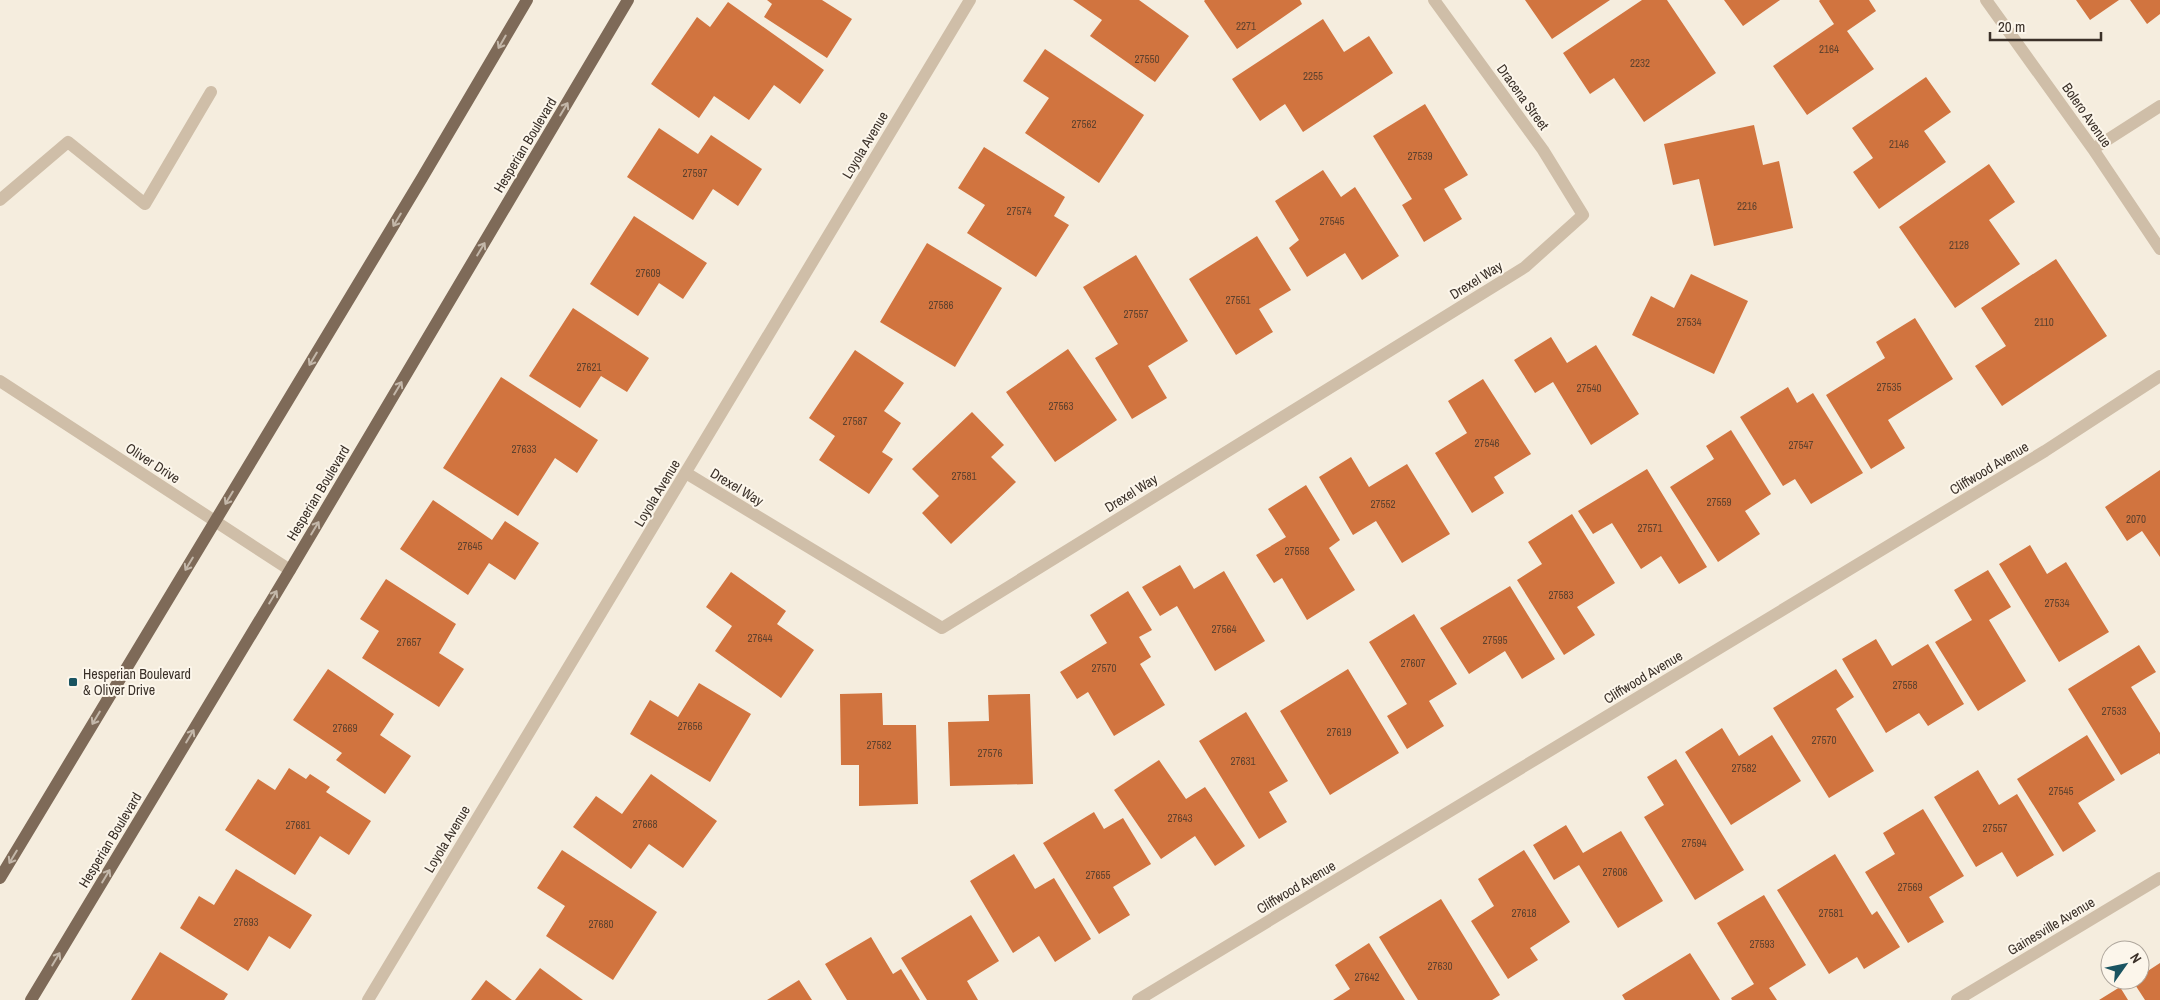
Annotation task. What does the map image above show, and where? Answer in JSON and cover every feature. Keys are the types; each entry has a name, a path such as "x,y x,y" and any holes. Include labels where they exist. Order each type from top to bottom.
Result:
{"main road":[{"path":"0,878 422,178 527,0"},
{"name":"Hesperian Boulevard","path":"31,1000 290,570 628,0"}],"street":[{"name":"Loyola Avenue","path":"368,1000 970,0"},
{"name":"Dracena Street","path":"1434,0 1543,150 1582,215"},
{"name":"Bolero Avenue","path":"1986,0 2093,149 2160,249"},
{"path":"0,200 68,142 145,204 211,92"},
{"path":"2093,149 2160,106"},
{"name":"Drexel Way","path":"686,473 942,628 1525,267 1582,215"},
{"name":"Cliffwood Avenue","path":"1138,1000 2046,451 2160,376"},
{"name":"Oliver Drive","path":"0,381 290,570"},
{"name":"Gainesville Avenue","path":"1957,1000 2160,878"}],"building":[{"path":"767,0 822,0 852,19 827,58 764,17 772,4"},
{"path":"1073,0 1139,0 1189,36 1155,82 1090,36 1102,20"},
{"path":"1205,0 1300,0 1302,4 1237,49"},
{"path":"1525,0 1610,0 1552,39"},
{"path":"1642,0 1667,0 1716,73 1644,122 1614,78 1590,94 1563,53"},
{"path":"1724,0 1780,0 1743,26"},
{"path":"1820,0 1869,0 1876,11 1847,31 1874,69 1807,115 1773,66 1834,24"},
{"path":"2076,0 2119,0 2090,20"},
{"path":"2130,0 2160,0 2160,14 2147,24"},
{"path":"728,2 824,70 800,104 774,85 749,120 714,96 699,118 651,84 697,17 710,27"},
{"path":"1323,19 1344,52 1369,36 1393,73 1303,132 1285,104 1260,121 1232,79"},
{"path":"1045,49 1144,115 1099,183 1025,133 1049,98 1023,81"},
{"path":"1926,77 1951,112 1924,131 1946,162 1879,209 1853,172 1873,158 1852,128"},
{"path":"1425,104 1468,175 1444,189 1462,219 1424,242 1402,205 1412,199 1373,136"},
{"path":"1754,125 1763,165 1779,161 1793,228 1714,246 1699,179 1673,185 1664,144"},
{"path":"659,128 698,154 711,135 762,169 738,206 713,189 693,220 627,177"},
{"path":"984,147 1065,197 1054,216 1069,225 1036,277 967,233 985,205 958,188"},
{"path":"1989,164 2015,202 1989,220 2020,264 1955,308 1899,227"},
{"path":"1323,170 1341,197 1355,187 1399,256 1362,280 1345,253 1307,277 1289,248 1299,240 1275,201"},
{"path":"634,216 707,263 683,299 659,283 638,316 590,284"},
{"path":"1257,236 1291,290 1259,309 1273,332 1236,355 1189,279"},
{"path":"927,243 1002,288 955,367 880,322"},
{"path":"1136,255 1188,341 1148,366 1167,398 1132,419 1095,358 1118,344 1083,287"},
{"path":"2056,259 2107,336 2002,406 1975,366 2006,346 1981,308"},
{"path":"1691,274 1748,301 1714,374 1632,335 1651,296 1674,308"},
{"path":"573,308 649,358 627,392 601,376 580,408 529,376"},
{"path":"1915,318 1953,379 1888,420 1905,448 1871,469 1826,395 1885,358 1876,342"},
{"path":"1551,337 1567,363 1596,345 1639,414 1591,445 1553,382 1535,393 1514,360"},
{"path":"1068,349 1117,420 1055,462 1006,392"},
{"path":"855,350 904,383 884,411 901,423 882,452 893,459 869,494 819,460 835,436 809,418"},
{"path":"501,377 598,440 577,473 555,458 518,516 443,468"},
{"path":"1483,379 1531,454 1494,477 1504,493 1472,513 1435,453 1467,433 1448,401"},
{"path":"1788,387 1797,403 1813,393 1863,473 1811,504 1795,479 1783,486 1740,417"},
{"path":"972,412 1004,445 991,457 1016,482 951,544 922,513 939,496 912,469"},
{"path":"1731,430 1771,494 1745,511 1760,534 1718,562 1670,487 1714,459 1706,446"},
{"path":"1351,457 1369,487 1407,464 1450,534 1402,563 1376,521 1353,535 1319,477"},
{"path":"1647,469 1707,567 1679,584 1661,556 1641,569 1612,523 1593,534 1578,511"},
{"path":"2160,470 2160,557 2142,531 2127,541 2105,507"},
{"path":"1306,485 1340,540 1329,548 1355,590 1307,620 1282,578 1274,583 1256,555 1286,537 1268,509"},
{"path":"433,500 492,540 505,521 539,543 515,580 489,563 468,595 400,549"},
{"path":"1572,514 1615,583 1577,607 1595,635 1564,655 1517,580 1542,564 1528,542"},
{"path":"2030,545 2047,574 2066,562 2109,632 2059,662 1999,564"},
{"path":"1180,565 1194,589 1224,571 1265,641 1215,671 1177,606 1160,616 1142,587"},
{"path":"1988,570 2011,607 1989,620 2026,681 1978,711 1935,642 1972,620 1954,590"},
{"path":"731,572 786,611 777,624 814,650 781,698 715,651 732,626 706,607"},
{"path":"386,579 456,624 439,653 464,669 439,707 362,658 379,631 360,619"},
{"path":"1510,586 1555,659 1522,679 1505,651 1469,674 1440,628"},
{"path":"1128,591 1152,630 1139,637 1151,657 1140,664 1165,705 1114,736 1088,692 1077,699 1060,672 1107,643 1090,615"},
{"path":"1414,614 1457,684 1429,701 1444,726 1407,749 1387,716 1407,704 1369,642"},
{"path":"1876,639 1892,666 1928,644 1964,704 1928,726 1919,713 1886,733 1842,659"},
{"path":"2139,645 2156,672 2131,687 2160,733 2160,755 2159,753 2121,775 2068,689"},
{"path":"328,669 394,714 380,735 411,756 385,794 336,760 342,753 293,720"},
{"path":"1348,669 1399,753 1330,795 1280,711"},
{"path":"1836,669 1854,697 1836,709 1874,771 1829,798 1773,708"},
{"path":"699,683 751,714 710,782 630,734 650,700 678,717"},
{"path":"882,693 883,725 916,725 918,804 859,806 859,765 841,765 840,694"},
{"path":"1030,694 1033,784 950,786 948,722 989,721 988,695"},
{"path":"1246,712 1288,781 1269,792 1287,822 1259,839 1199,741"},
{"path":"1722,728 1739,756 1772,735 1801,781 1731,825 1685,752"},
{"path":"2087,735 2115,780 2078,803 2096,831 2063,852 2017,779"},
{"path":"1676,759 1744,870 1695,900 1644,817 1664,805 1647,777"},
{"path":"1159,760 1186,799 1205,787 1245,846 1215,866 1195,836 1161,859 1114,790"},
{"path":"289,768 306,779 310,774 330,787 326,792 371,821 349,855 320,836 295,875 225,830 258,779 275,790"},
{"path":"1978,770 1999,805 2017,794 2054,855 2017,877 2002,852 1976,867 1934,797"},
{"path":"651,774 717,821 683,868 649,844 631,869 573,827 596,796 622,814"},
{"path":"1923,809 1964,876 1929,897 1944,922 1908,943 1865,872 1895,854 1883,833"},
{"path":"1094,812 1104,829 1123,818 1151,864 1113,887 1130,915 1099,934 1043,843"},
{"path":"1566,825 1583,853 1621,831 1663,901 1618,928 1579,865 1554,880 1533,845"},
{"path":"562,850 657,912 613,980 546,936 565,906 537,888"},
{"path":"1524,850 1570,922 1530,948 1538,960 1508,979 1471,921 1494,906 1478,879"},
{"path":"1014,854 1035,889 1054,878 1091,939 1055,962 1039,936 1013,953 970,881"},
{"path":"1835,854 1872,915 1877,911 1900,947 1864,969 1857,957 1829,974 1777,890"},
{"path":"236,869 312,915 290,949 269,936 248,971 180,928 199,896 214,905"},
{"path":"1764,895 1806,965 1769,988 1777,1000 1732,1000 1731,998 1754,984 1717,923"},
{"path":"1441,899 1500,995 1492,1000 1418,1000 1379,937"},
{"path":"971,915 999,961 967,981 978,1000 927,1000 901,958"},
{"path":"871,937 893,974 901,969 920,1000 847,1000 825,964"},
{"path":"1369,943 1405,1000 1333,1000 1350,989 1335,965"},
{"path":"160,952 228,994 224,1000 131,1000"},
{"path":"1690,953 1720,1000 1625,1000 1622,995"},
{"path":"2160,963 2160,1000 2145,1000 2138,990 2150,990 2150,970"},
{"path":"540,968 583,1000 515,1000"},
{"path":"486,980 512,1000 471,1000"},
{"path":"799,980 812,1000 767,1000"},
{"path":"2115,990 2122,990 2128,1000 2099,1000"}],"place":[{"name":"Hesperian Boulevard & Oliver Drive","path":"73,682"}]}
